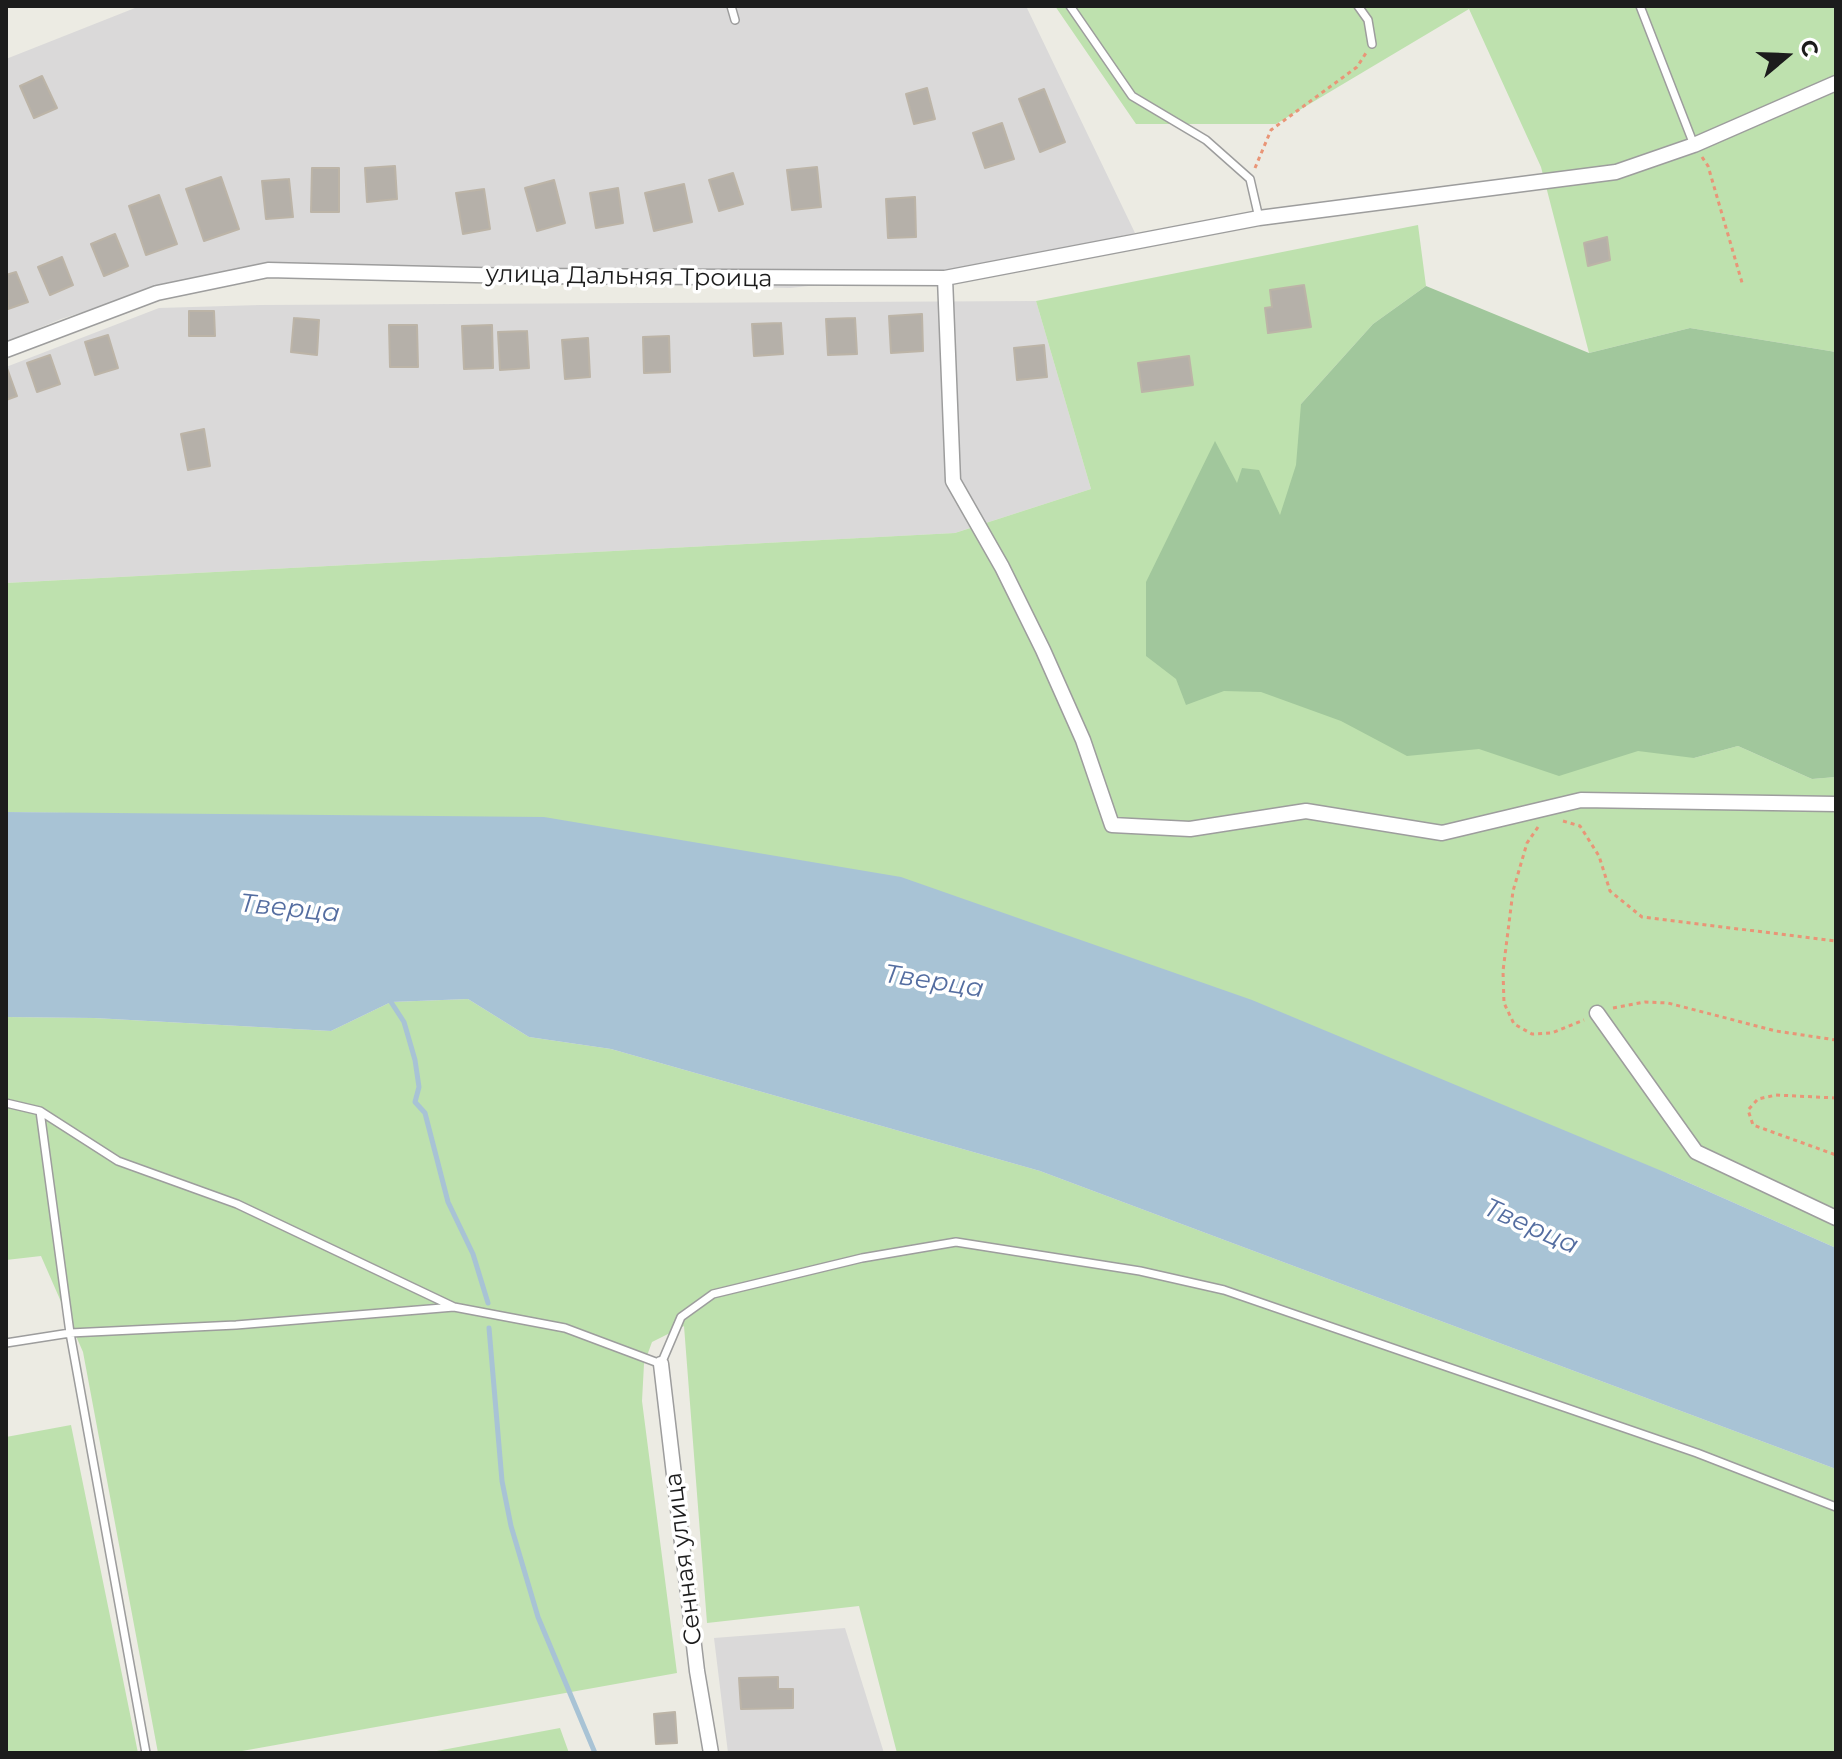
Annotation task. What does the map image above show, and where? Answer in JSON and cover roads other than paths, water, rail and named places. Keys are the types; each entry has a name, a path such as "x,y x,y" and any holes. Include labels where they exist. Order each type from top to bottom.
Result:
{"street":[{"name":"улица Дальняя Троица","path":"6,350 157,293 268,270 578,277 945,278 1259,218 1616,172 1694,145 1836,83"},
{"path":"945,278 953,481 1002,567 1043,650 1083,740 1112,825 1190,829 1306,811 1442,833 1581,800 1836,804"},
{"path":"1597,1013 1696,1152 1836,1218"},
{"name":"Сенная улица","path":"661,1364 697,1671 711,1753"}],"lane":[{"path":"731,6 735,20"},
{"path":"1070,6 1132,96 1206,140 1250,179 1259,218"},
{"path":"1358,6 1368,20 1372,44"},
{"path":"1640,6 1694,145"},
{"path":"6,1103 40,1111 118,1161 237,1204 454,1307 565,1328 661,1364 681,1317 713,1294 862,1258 956,1242 1140,1271 1224,1290 1683,1448 1836,1507"},
{"path":"40,1111 70,1333 146,1753"},
{"path":"6,1343 70,1333 236,1325 454,1307"}],"water":[{"name":"Тверца","path":"6,812 544,817 901,877 1252,1000 1669,1174 1836,1248 1836,1469 1040,1171 611,1049 529,1037 468,999 391,1002 331,1031 94,1018 6,1017"}],"waterway":[{"path":"391,1002 404,1022 415,1060 419,1087 415,1102 425,1113 448,1202 473,1254 488,1303"},
{"path":"489,1328 502,1481 511,1526 538,1617 595,1753"}]}
